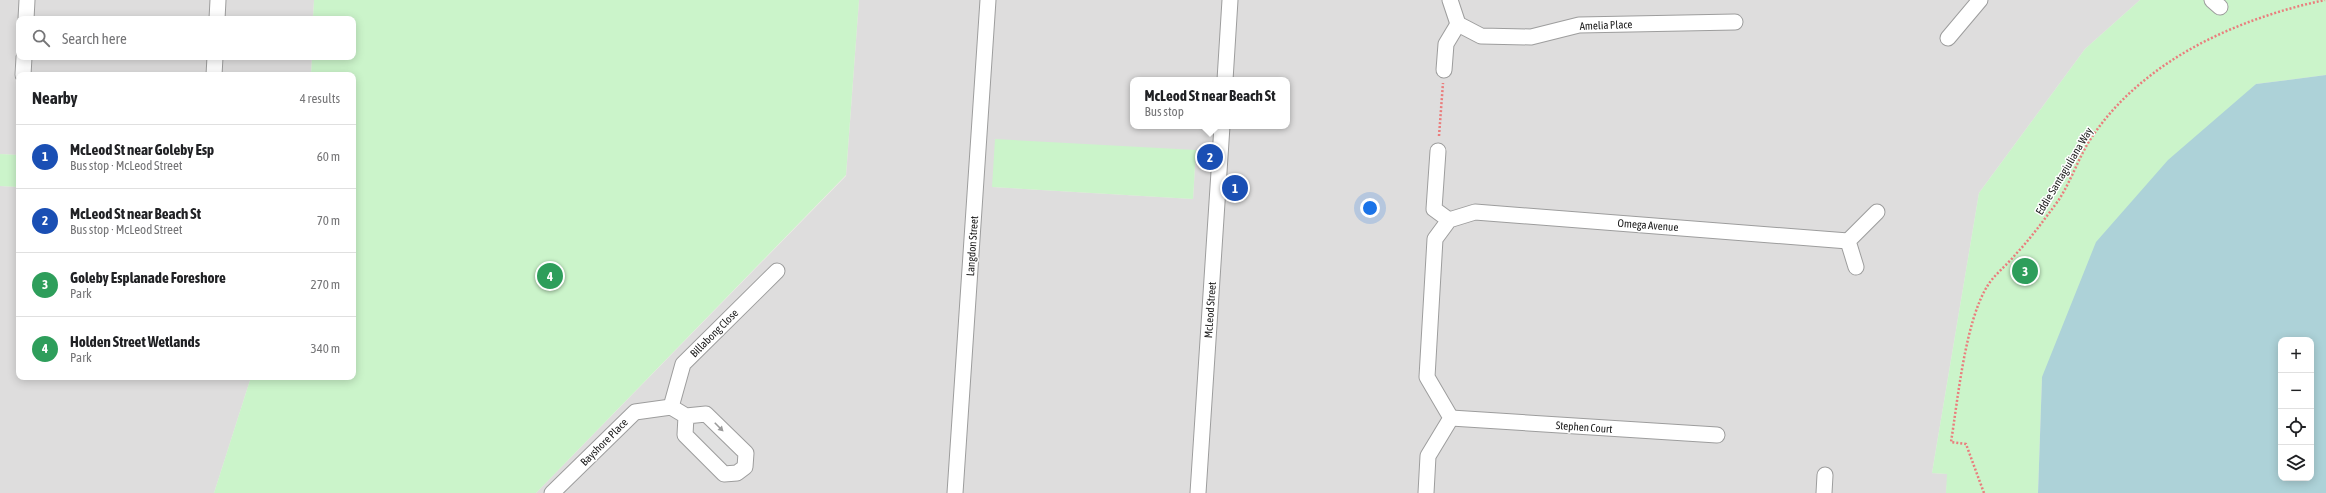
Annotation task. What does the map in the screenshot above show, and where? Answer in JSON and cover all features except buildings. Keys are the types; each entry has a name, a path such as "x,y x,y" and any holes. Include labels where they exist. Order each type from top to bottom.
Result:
{"street":[{"path":"26,16 27,0"},
{"path":"217,16 218,0"},
{"name":"Langdon Street","path":"955,493 988,0"},
{"path":"1225,77 1230,0"},
{"path":"1444,70 1446,44 1458,24 1450,0"},
{"path":"1948,38 1980,0"},
{"name":"Amelia Place","path":"1458,24 1481,36 1531,37 1579,25 1735,22"},
{"path":"23,72 24,60"},
{"path":"214,72 215,60"},
{"name":"McLeod Street","path":"1198,493 1222,129"},
{"path":"1426,493 1428,456 1451,418 1427,377 1435,240 1449,220 1434,209 1438,151"},
{"name":"Omega Avenue","path":"1449,220 1475,212 1848,240"},
{"path":"1856,267 1848,240 1877,212"},
{"name":"Billabong Close","path":"671,408 683,364 777,271"},
{"path":"671,408 686,416"},
{"name":"Bayshore Place","path":"552,493 635,412 671,408"},
{"name":"Stephen Court","path":"1451,418 1717,435"},
{"path":"1824,493 1825,475"}],"path":[{"name":"Eddie Santagiuliana Way","path":"1984,493 1966,444 1951,442 1967,347 1976,312 1988,285 2038,229 2060,197 2088,143 2117,106 2155,72 2195,46 2285,8 2325,0"},
{"path":"1438,151 1444,70"}],"shaded area":[{"path":"0,0 314,0 313,16 16,16 16,60 312,60 311,72 16,72 16,155 0,154"},
{"path":"859,0 2140,0 2085,49 1979,193 1932,473 1948,474 1946,493 536,493 846,176","holes":["1196,150 1193,199 992,187"]},
{"path":"0,186 16,187 16,380 250,380 214,493 0,493"},
{"path":"706,414 746,453 724,474 685,435"}],"green space":[{"path":"314,0 859,0 846,175 536,493 214,493 250,380 356,380 356,72 311,72 312,60 356,60 356,16 313,16"},
{"path":"2140,0 2326,0 2326,75 2256,84 2042,377 2038,493 1946,493 1947,474 1932,473 1979,193 2085,49"},
{"path":"995,139 1196,150 1193,199 992,187"},
{"path":"0,154 16,155 16,187 0,186"}],"water":[{"path":"2326,75 2326,493 2038,493 2042,377 2096,242 2168,160 2256,84"}],"place":[{"name":"McLeod St near Beach St","path":"1210,157"},
{"name":"McLeod St near Goleby Esp","path":"1235,188"},
{"name":"Goleby Esplanade Foreshore","path":"2025,271"},
{"name":"Holden Street Wetlands","path":"550,276"}]}
